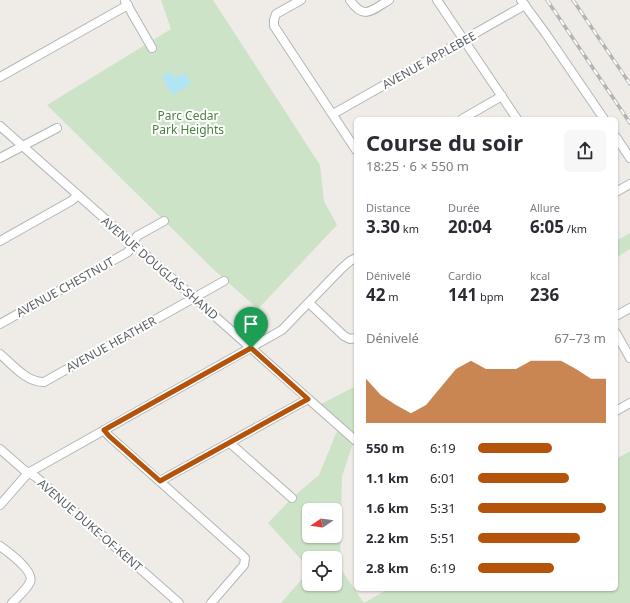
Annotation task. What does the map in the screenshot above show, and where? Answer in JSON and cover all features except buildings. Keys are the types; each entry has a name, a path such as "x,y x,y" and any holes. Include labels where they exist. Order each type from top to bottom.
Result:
{"street":[{"path":"301,0 276,14 274,26 354,147"},
{"path":"350,0 361,12 367,12 389,0"},
{"path":"437,0 516,117"},
{"path":"0,77 126,2 152,48"},
{"path":"523,2 603,117"},
{"name":"AVENUE APPLEBEE","path":"333,114 464,40 523,2"},
{"path":"465,117 502,96"},
{"name":"AVENUE DOUGLAS-SHAND","path":"0,126 354,439"},
{"path":"0,158 57,128"},
{"path":"618,140 630,158"},
{"path":"618,191 630,184"},
{"path":"0,241 71,201 78,195"},
{"name":"AVENUE CHESTNUT","path":"0,324 128,252 137,236 164,221"},
{"path":"0,505 28,473 282,330 341,269 354,259"},
{"name":"AVENUE HEATHER","path":"0,354 29,379 36,382 44,382 224,281"},
{"path":"309,303 344,336 350,339 354,338"},
{"path":"618,315 630,308"},
{"path":"618,337 630,358"},
{"path":"160,481 308,399"},
{"path":"618,410 630,403"},
{"path":"104,430 245,558 244,565 211,603"},
{"path":"230,443 292,498"},
{"name":"AVENUE DUKE-OF-KENT","path":"0,449 28,473 36,477 179,603"},
{"path":"0,546 30,572 32,578 30,583 12,603"}],"green space":[{"name":"Parc Cedar Park Heights","path":"161,0 213,0 320,165 324,201 337,225 258,309 212,268 47,105 171,29"},
{"path":"630,233 630,249 618,257 618,240"},
{"path":"354,387 354,440 342,476 341,503 302,503 302,543 341,543 340,551 302,551 302,560 268,523 292,498 319,475 339,426 317,406"},
{"path":"630,451 630,603 364,603 385,591 618,591 618,458"},
{"path":"342,571 354,588 354,591 356,591 364,603 281,603 302,579 302,591 342,591"}],"water":[{"path":"172,71 174,78 185,73 191,84 172,95 162,77"}],"railway":[{"path":"547,0 630,123"},
{"path":"573,0 630,84"}],"route":[{"path":"251,348 308,399 160,481 104,430 251,348"}]}
